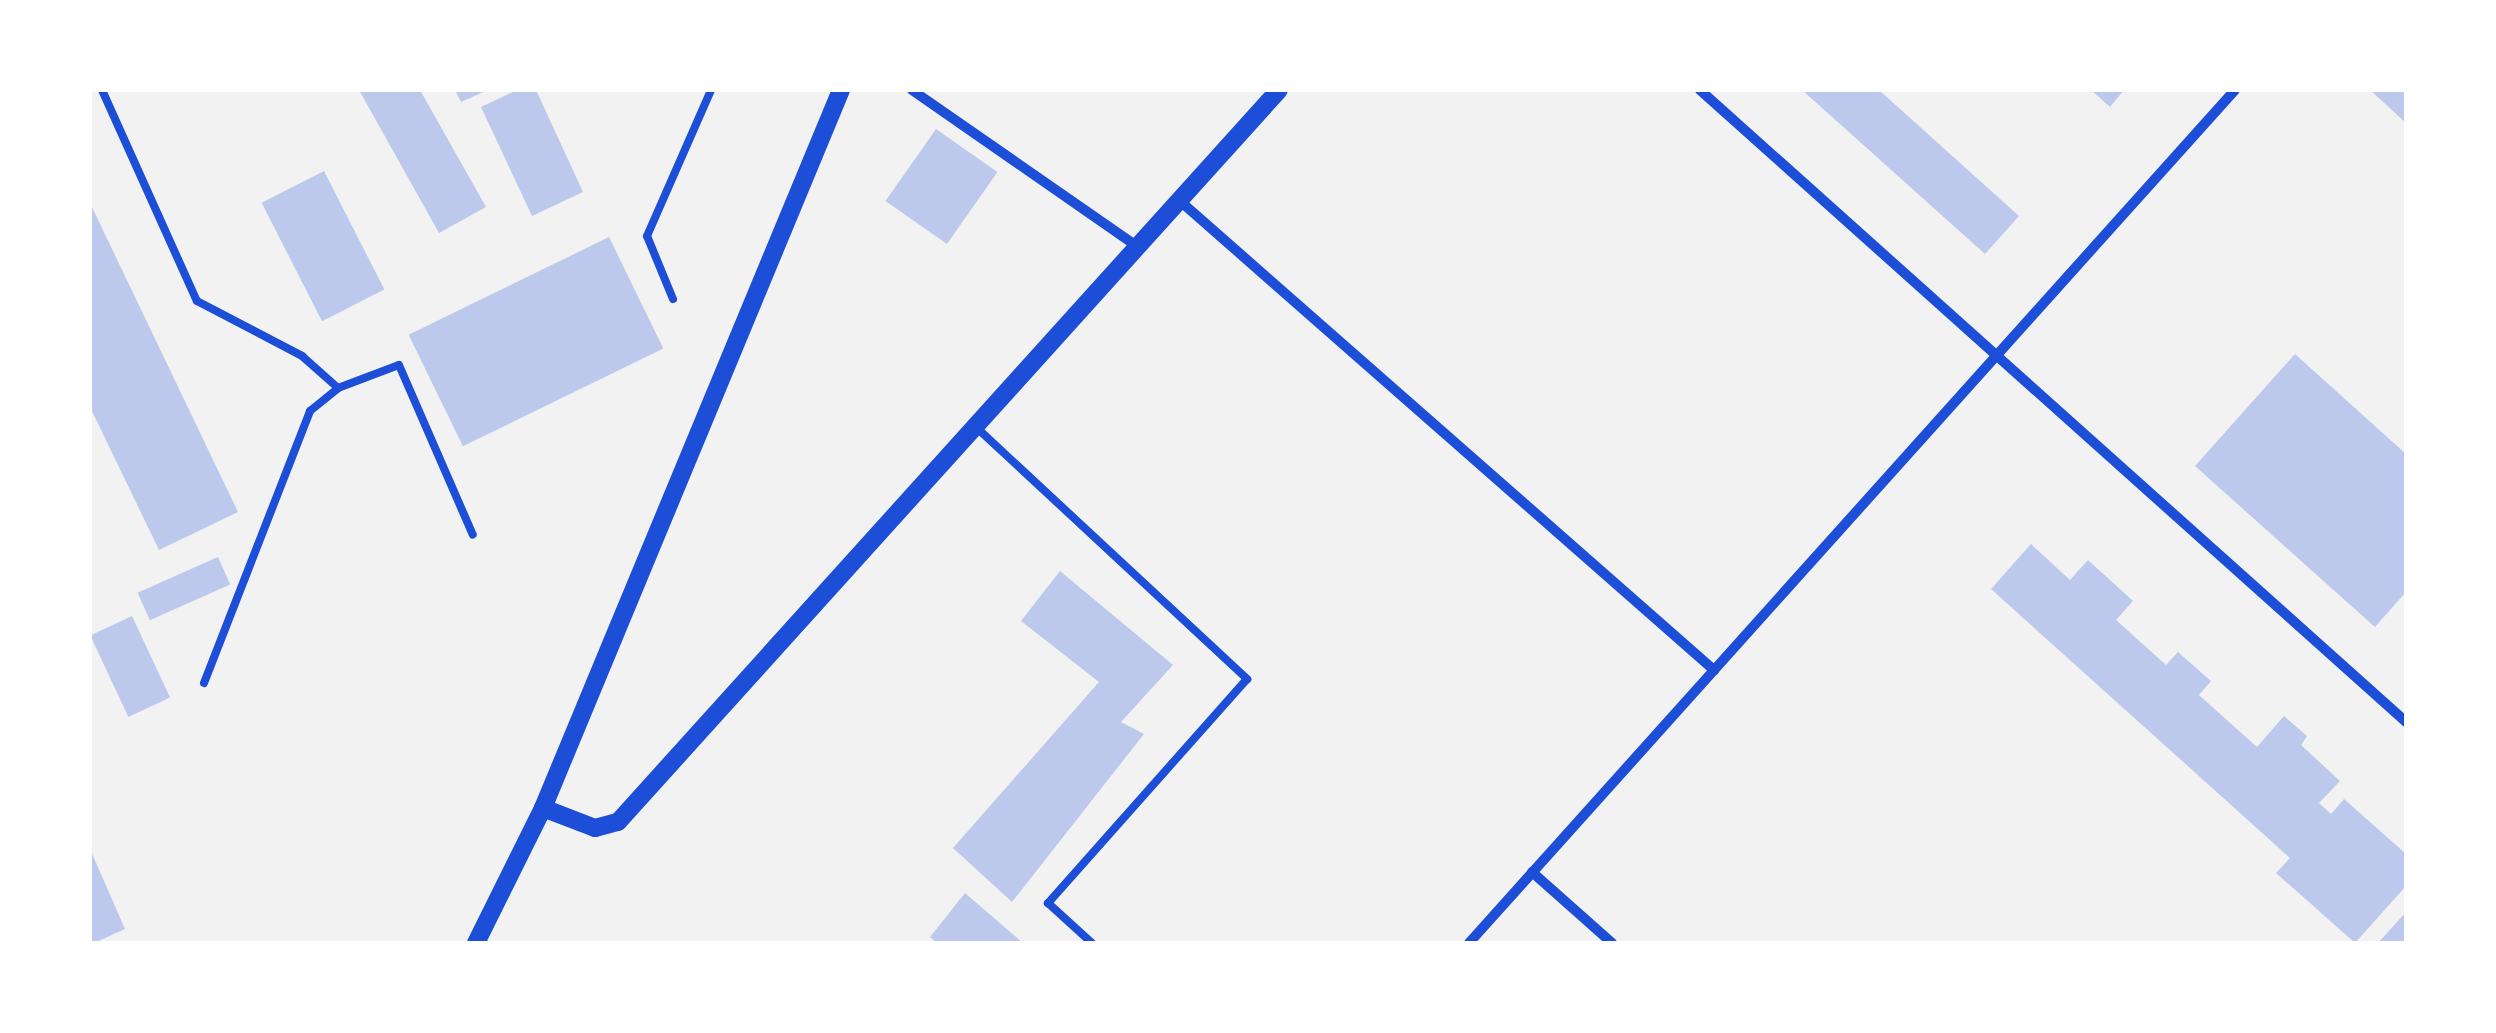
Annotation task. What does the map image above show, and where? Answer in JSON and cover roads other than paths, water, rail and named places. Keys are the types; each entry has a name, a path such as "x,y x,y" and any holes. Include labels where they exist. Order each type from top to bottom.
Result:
{"street":[{"path":"476,943 543,808 841,90"},
{"path":"912,90 1139,247"},
{"path":"543,808 595,828 618,822 1279,90"},
{"path":"1700,90 2406,722"},
{"path":"1469,943 2235,90"},
{"path":"1180,200 1714,670"},
{"path":"1532,872 1612,943"}],"lane":[{"path":"102,90 196,301 302,356 338,388"},
{"path":"674,298 647,236 711,90"},
{"path":"204,683 310,411 338,388 398,365 474,535"},
{"path":"977,428 1247,679 1048,904 1092,943"}]}
